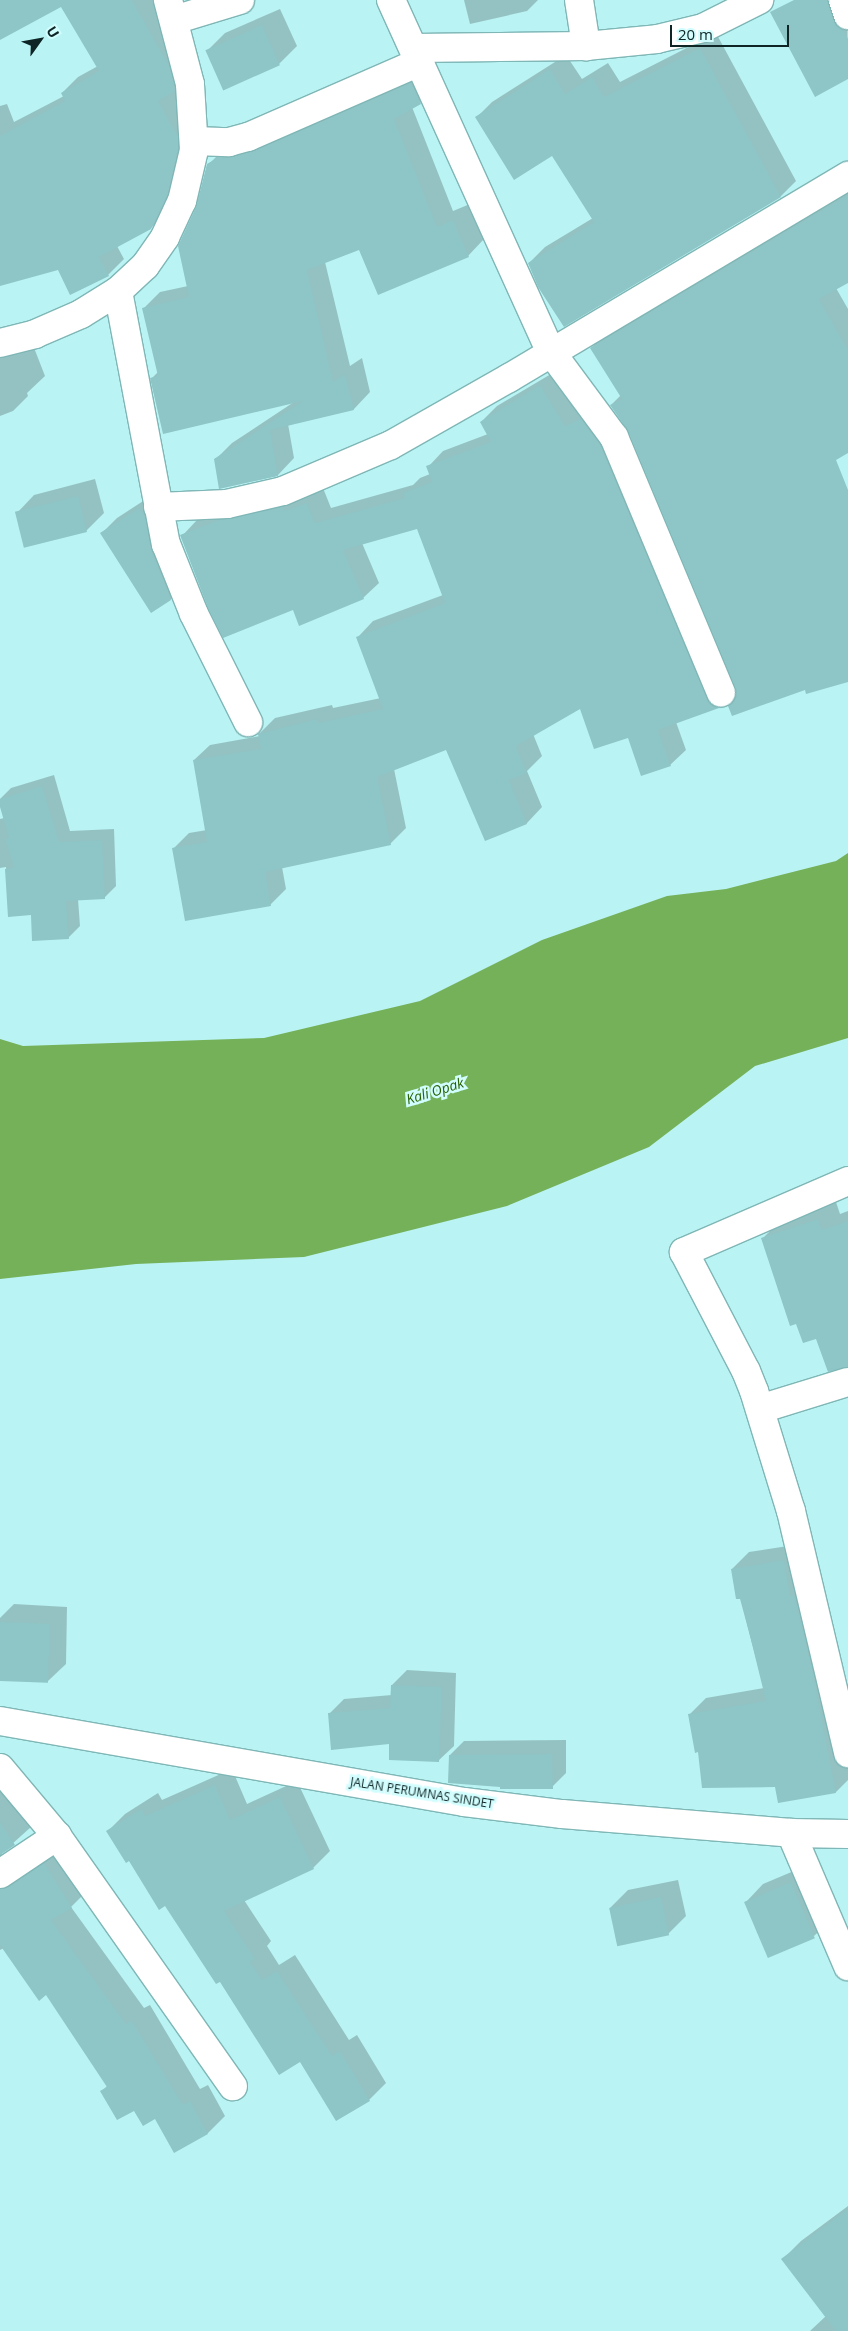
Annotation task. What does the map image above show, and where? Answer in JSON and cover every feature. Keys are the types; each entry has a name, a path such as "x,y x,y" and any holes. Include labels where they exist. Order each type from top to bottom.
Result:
{"street":[{"path":"0,343 35,334 73,318 118,291 145,266 165,237 186,187 194,150 190,84 171,10 240,0"},
{"path":"391,0 551,352 614,436 721,693"},
{"path":"579,0 586,46"},
{"path":"194,141 230,142 248,137 417,55 586,46 657,39 686,33 724,19 759,0"},
{"path":"843,0 848,15"},
{"path":"158,507 227,504 283,491 391,445 848,176"},
{"path":"118,291 166,544 194,614 248,722"},
{"path":"848,1181 684,1252 746,1371 760,1409 791,1511 848,1754"},
{"path":"760,1409 848,1382"},
{"name":"JALAN PERUMNAS SINDET","path":"0,1721 464,1802 562,1814 791,1833 848,1834"},
{"path":"0,1768 57,1836 233,2086"},
{"path":"791,1833 848,1966"},
{"path":"0,1874 57,1836"}],"water":[{"name":"Kali Opak","path":"848,853 848,1038 755,1066 649,1147 507,1206 304,1257 136,1264 0,1279 0,1039 23,1046 264,1038 420,1001 542,940 667,896 726,889 836,861"}],"building":[{"path":"0,0 132,0 170,68 175,91 158,101 178,137 178,149 167,196 151,229 99,257 109,276 70,295 58,270 0,286 0,136 65,101 61,93 99,71 61,7 0,40"},
{"path":"794,0 827,0 833,20 843,29 848,39 848,79 815,97 770,12"},
{"path":"262,25 280,65 223,90 205,50"},
{"path":"700,48 781,197 564,327 538,287 528,263 594,222 552,156 514,180 475,117 550,69 565,94 592,77 604,97"},
{"path":"411,83 421,104 394,119 437,227 453,220 469,257 378,295 359,250 307,270 333,382 345,374 354,410 270,430 278,476 219,489 214,459 303,401 163,434 150,378 158,376 142,308 189,297 178,246 196,207 207,164 219,157 233,157 254,151"},
{"path":"848,195 848,283 819,299 848,350 848,453 836,460 848,490 848,682 806,694 805,690 732,716 728,706 736,695 735,687 628,431 610,405 622,399 590,348"},
{"path":"540,385 565,426 581,419 600,445 707,699 711,705 719,708 658,730 671,766 641,776 628,738 594,749 580,709 516,746 527,773 509,780 527,824 485,841 446,750 377,777 391,845 265,872 271,906 185,921 172,848 207,842 193,760 261,749 258,734 317,719 318,723 383,709 356,637 445,603 417,529 343,550 364,599 299,626 293,610 223,638 208,608 180,535 219,520 284,507 285,511 307,503 315,523 405,498 403,493 432,482 426,466 491,442 480,422"},
{"path":"78,496 87,532 24,548 15,512"},
{"path":"139,508 145,516 151,550 171,600 151,613 100,533"},
{"path":"42,786 59,842 102,840 105,899 66,901 69,939 32,941 31,915 8,917 5,869 14,868 5,839 9,838 0,807 0,799"},
{"path":"818,1219 822,1230 848,1221 848,1367 828,1372 816,1339 803,1343 796,1324 790,1326 761,1238"},
{"path":"784,1560 790,1596 794,1595 814,1679 836,1793 778,1803 775,1787 702,1788 698,1752 695,1753 688,1714 766,1701 741,1599 736,1599 731,1569"},
{"path":"0,1622 50,1624 48,1683 0,1681"},
{"path":"391,1685 442,1687 439,1762 389,1760 389,1744 331,1750 328,1713 390,1708"},
{"path":"552,1754 553,1789 500,1789 500,1787 448,1783 449,1755"},
{"path":"215,1785 230,1820 280,1797 314,1869 224,1911 255,1959 250,1962 262,1980 277,1971 332,2056 340,2051 370,2101 336,2121 300,2062 279,2075 220,1982 216,1984 165,1906 159,1910 129,1861 126,1863 106,1831 141,1809 145,1816"},
{"path":"0,1822 15,1845 0,1855"},
{"path":"44,1863 72,1908 51,1920 126,2024 132,2021 183,2105 190,2101 208,2134 174,2153 155,2119 143,2126 134,2111 117,2120 100,2091 107,2087 46,1995 39,2001 0,1945 0,1889 9,1887"},
{"path":"791,1882 815,1938 768,1958 744,1902"},
{"path":"661,1897 669,1935 617,1946 609,1908"},
{"path":"848,2209 848,2331 836,2331 781,2259"}]}
